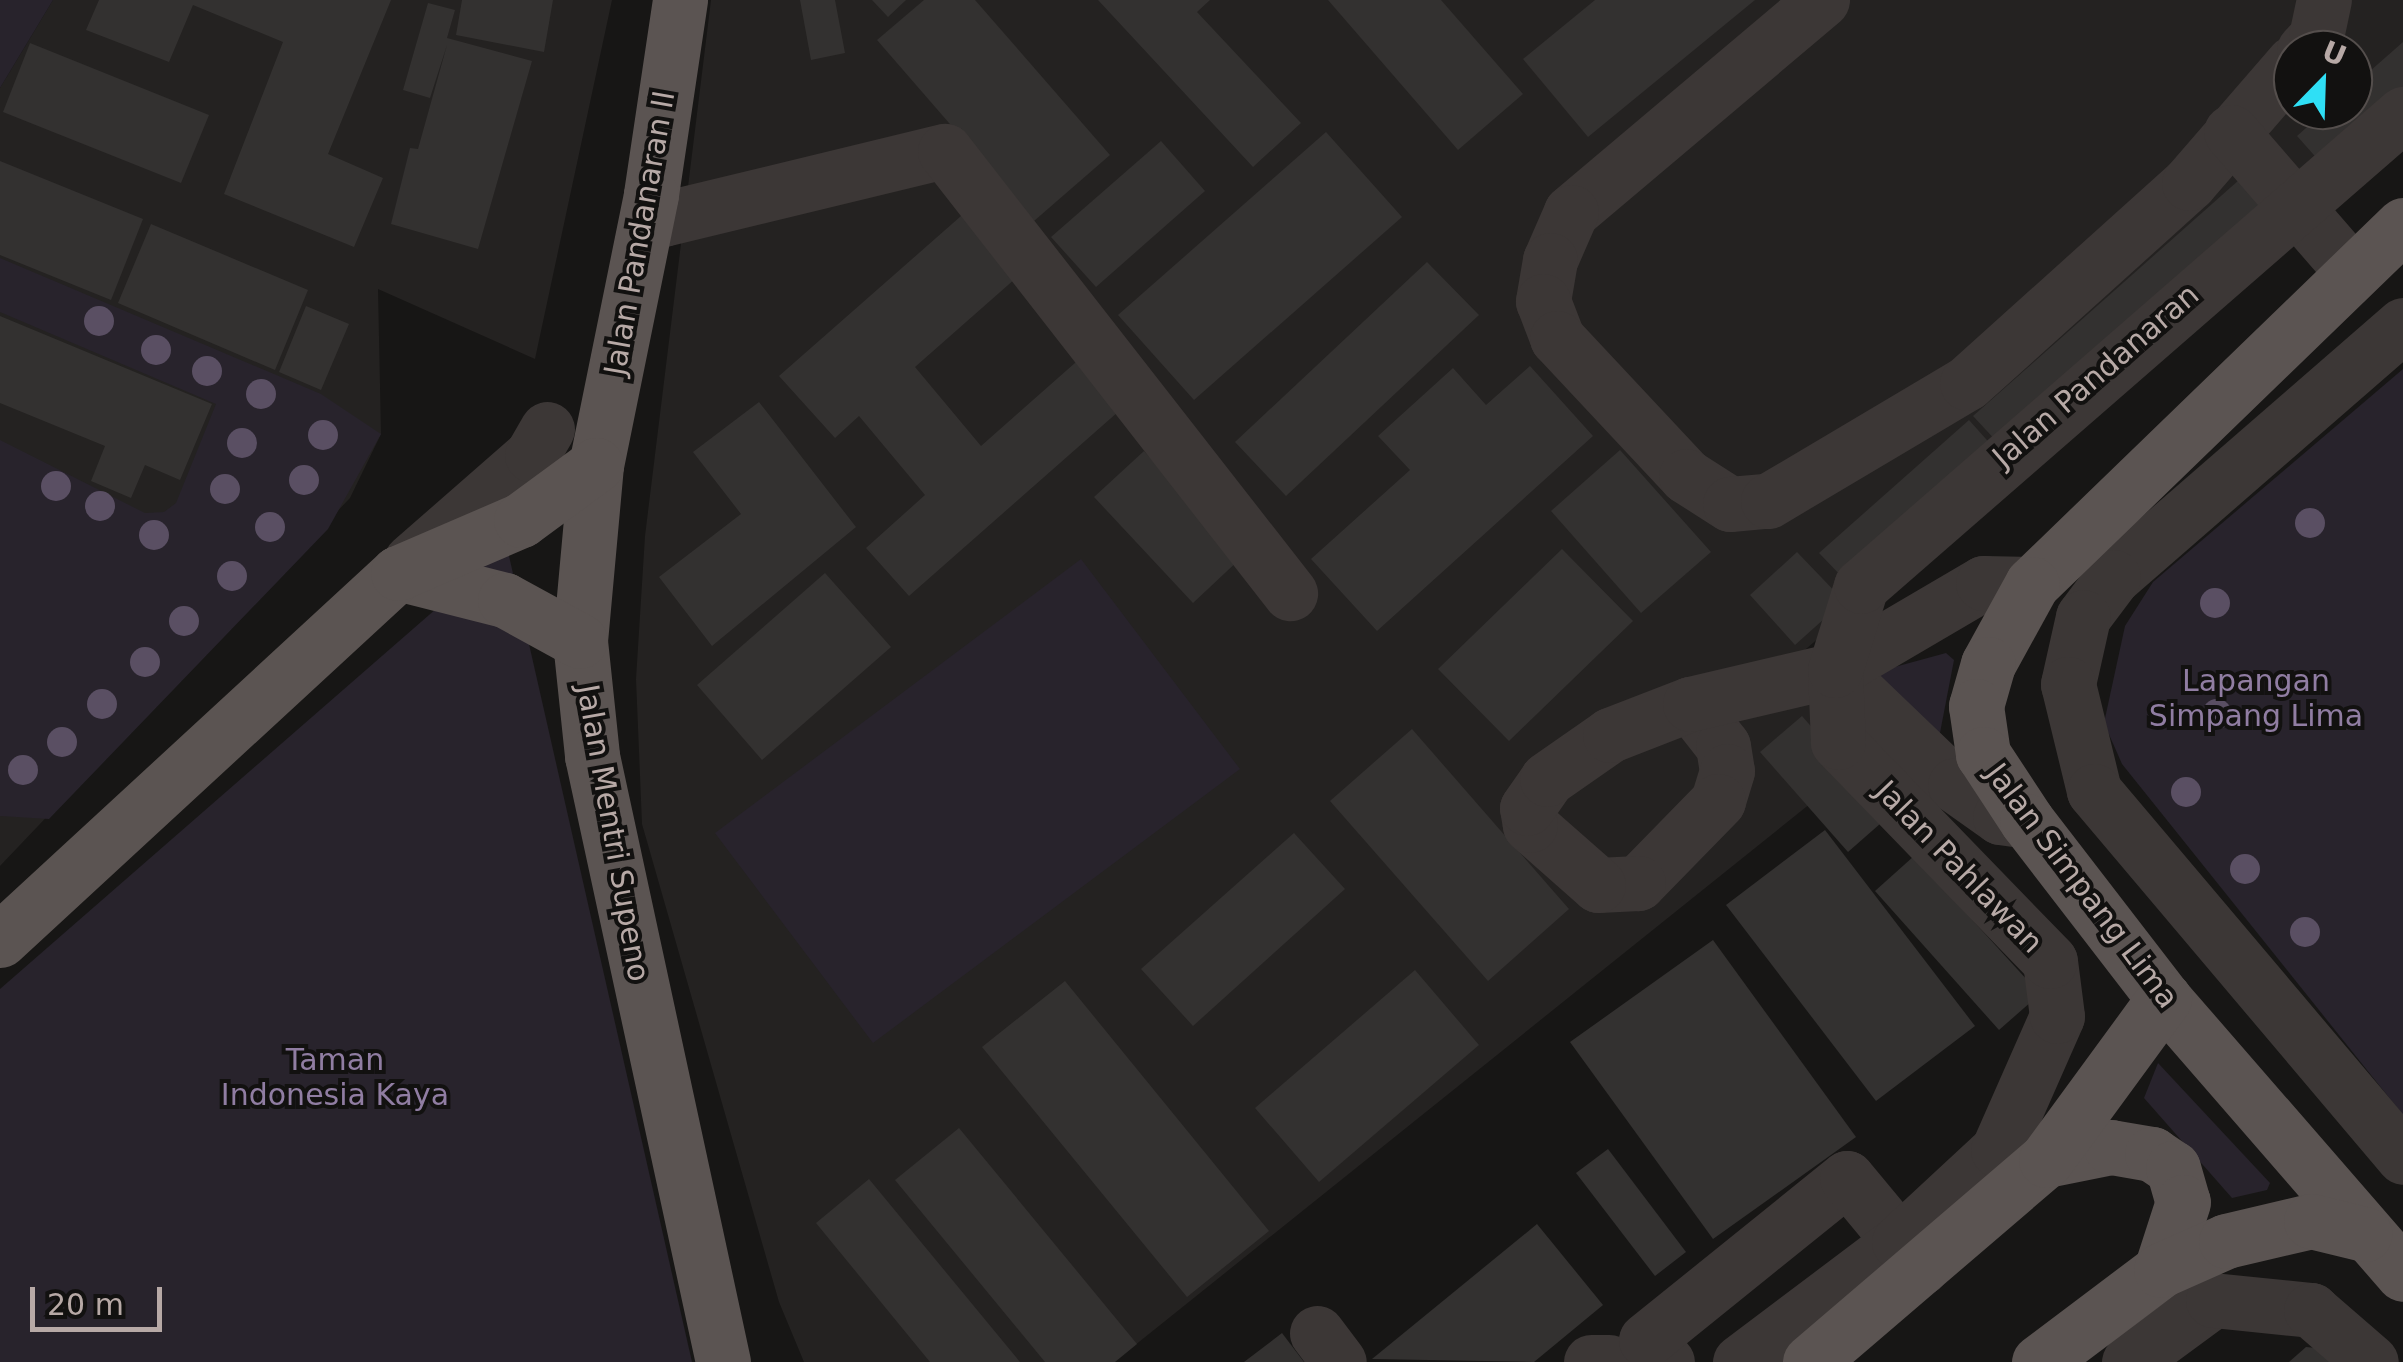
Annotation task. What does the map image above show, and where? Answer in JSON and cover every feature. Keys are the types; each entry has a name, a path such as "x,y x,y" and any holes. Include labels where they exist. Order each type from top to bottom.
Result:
{"main road":[{"name":"Jalan Pandanaran II","path":"596,465 651,195 680,0"},
{"name":"Jalan Simpang Lima","path":"2403,225 2032,584 1988,664 1976,706 1983,754 2026,821 2164,999 2364,1234 2403,1274"},
{"path":"8,919 398,573 521,520 596,465"},
{"name":"Jalan Mentri Supeno","path":"596,465 580,641 592,756 722,1362"},
{"path":"398,573 506,600 580,641"},
{"name":"Jalan Pahlawan","path":"1810,1362 1910,1254 2046,1160 2164,999"},
{"path":"2046,1160 2111,1147 2152,1154 2173,1168 2184,1202 2161,1270"},
{"path":"2040,1362 2161,1270 2226,1241 2311,1221 2364,1234"}],"street":[{"path":"1822,0 1570,212 1550,260 1543,300 1556,338 1686,476 1730,504 1768,501 1967,382 2189,182 2273,84"},
{"path":"2318,30 2324,0"},
{"name":"Jalan Pandanaran","path":"1835,670 1860,586 2403,114"},
{"path":"2230,132 2353,273"},
{"path":"651,195 663,219 945,151 1290,593"},
{"path":"2403,325 2114,578 2083,617 2068,684 2094,790 2403,1156"},
{"path":"8,919 532,455 547,429"},
{"path":"1690,704 1835,670 1983,583 2032,584"},
{"path":"1835,670 1955,785 2000,817 2026,821"},
{"name":"Jalan Pahlawan","path":"1740,1362 1910,1254 1998,1150 2057,1016 2050,961 1838,742 1835,670"},
{"path":"1668,1362 1646,1340 1847,1178 1910,1254"},
{"path":"2129,1362 2213,1300 2311,1310 2371,1362"},
{"path":"1591,1362 1609,1362"}],"shaded area":[{"path":"53,0 612,0 535,359 378,289 381,434 350,498 0,866 0,88"},
{"path":"711,0 2403,0 2403,133 1784,668 1866,759 1114,1362 804,1362 779,1302 642,824 636,679 645,536"}],"green space":[{"path":"0,0 53,0 0,88"},
{"path":"0,258 321,394 381,434 328,529 49,819 0,816 0,440 145,513 164,512 176,503 216,404 0,312"},
{"name":"Lapangan Simpang Lima","path":"2403,369 2403,1115 2122,764 2104,723 2125,626 2153,582"},
{"name":"Taman Indonesia Kaya","path":"507,547 692,1362 0,1362 0,989"},
{"path":"1081,559 1240,769 873,1043 715,833"},
{"path":"1946,653 1954,660 1939,738 1873,683 1880,671"},
{"path":"2158,1063 2270,1183 2267,1190 2232,1198 2144,1098"}],"building":[{"path":"99,0 391,0 328,154 383,178 354,247 224,194 283,42 193,5 169,62 86,30"},
{"path":"462,0 553,0 544,52 456,35"},
{"path":"800,0 835,0 845,53 811,60"},
{"path":"872,0 906,0 888,17"},
{"path":"924,0 975,0 1110,155 1034,221 877,40"},
{"path":"1098,0 1210,0 1197,12 1301,123 1253,167"},
{"path":"1328,0 1441,0 1523,94 1458,150"},
{"path":"1595,0 1755,0 1588,137 1523,59"},
{"path":"428,3 455,10 447,38 532,61 478,249 391,224 410,148 418,149 447,45 430,98 403,90"},
{"path":"2403,42 2403,90 2373,117 2373,68"},
{"path":"30,43 209,115 181,183 3,112"},
{"path":"2304,130 2358,130 2321,163 2297,136"},
{"path":"1326,132 1402,217 1194,400 1118,315"},
{"path":"1161,141 1205,191 1096,287 1051,237"},
{"path":"0,161 143,219 111,300 0,255"},
{"path":"2248,172 2273,200 1999,444 1973,416"},
{"path":"969,209 1024,271 915,367 981,446 1084,355 1127,404 909,596 866,548 925,495 859,416 835,438 779,376"},
{"path":"151,224 308,290 275,370 118,303"},
{"path":"1427,262 1479,315 1286,496 1235,442"},
{"path":"306,306 349,324 321,390 279,372"},
{"path":"0,316 212,404 180,480 145,465 131,498 91,481 105,446 0,403"},
{"path":"1530,366 1593,436 1377,631 1311,559 1410,470 1378,436 1453,368 1486,405"},
{"path":"759,402 856,527 712,646 659,577 741,514 693,452"},
{"path":"1969,420 1994,448 1845,580 1819,553"},
{"path":"1620,450 1711,552 1641,613 1551,511"},
{"path":"1144,451 1242,557 1193,603 1094,497"},
{"path":"1562,549 1633,621 1509,741 1438,669"},
{"path":"1797,552 1844,601 1795,645 1750,595"},
{"path":"825,573 891,647 762,760 697,685"},
{"path":"1802,716 1889,816 1848,852 1760,752"},
{"path":"1412,729 1569,909 1488,981 1330,801"},
{"path":"1825,830 1975,1026 1876,1101 1726,905"},
{"path":"1294,833 1345,889 1193,1026 1141,969"},
{"path":"1914,856 2040,994 1999,1030 1875,891"},
{"path":"1713,940 1856,1137 1713,1239 1570,1042"},
{"path":"1415,970 1479,1045 1319,1182 1255,1108"},
{"path":"1065,981 1269,1231 1187,1297 982,1047"},
{"path":"959,1128 1137,1344 1115,1362 1045,1362 895,1180"},
{"path":"1608,1149 1686,1252 1655,1276 1576,1173"},
{"path":"869,1179 1020,1362 930,1362 816,1223"},
{"path":"1537,1224 1603,1305 1534,1362 1372,1359"},
{"path":"1282,1333 1304,1362 1244,1362"},
{"path":"2306,1347 2347,1351 2356,1362 2289,1362"}]}
